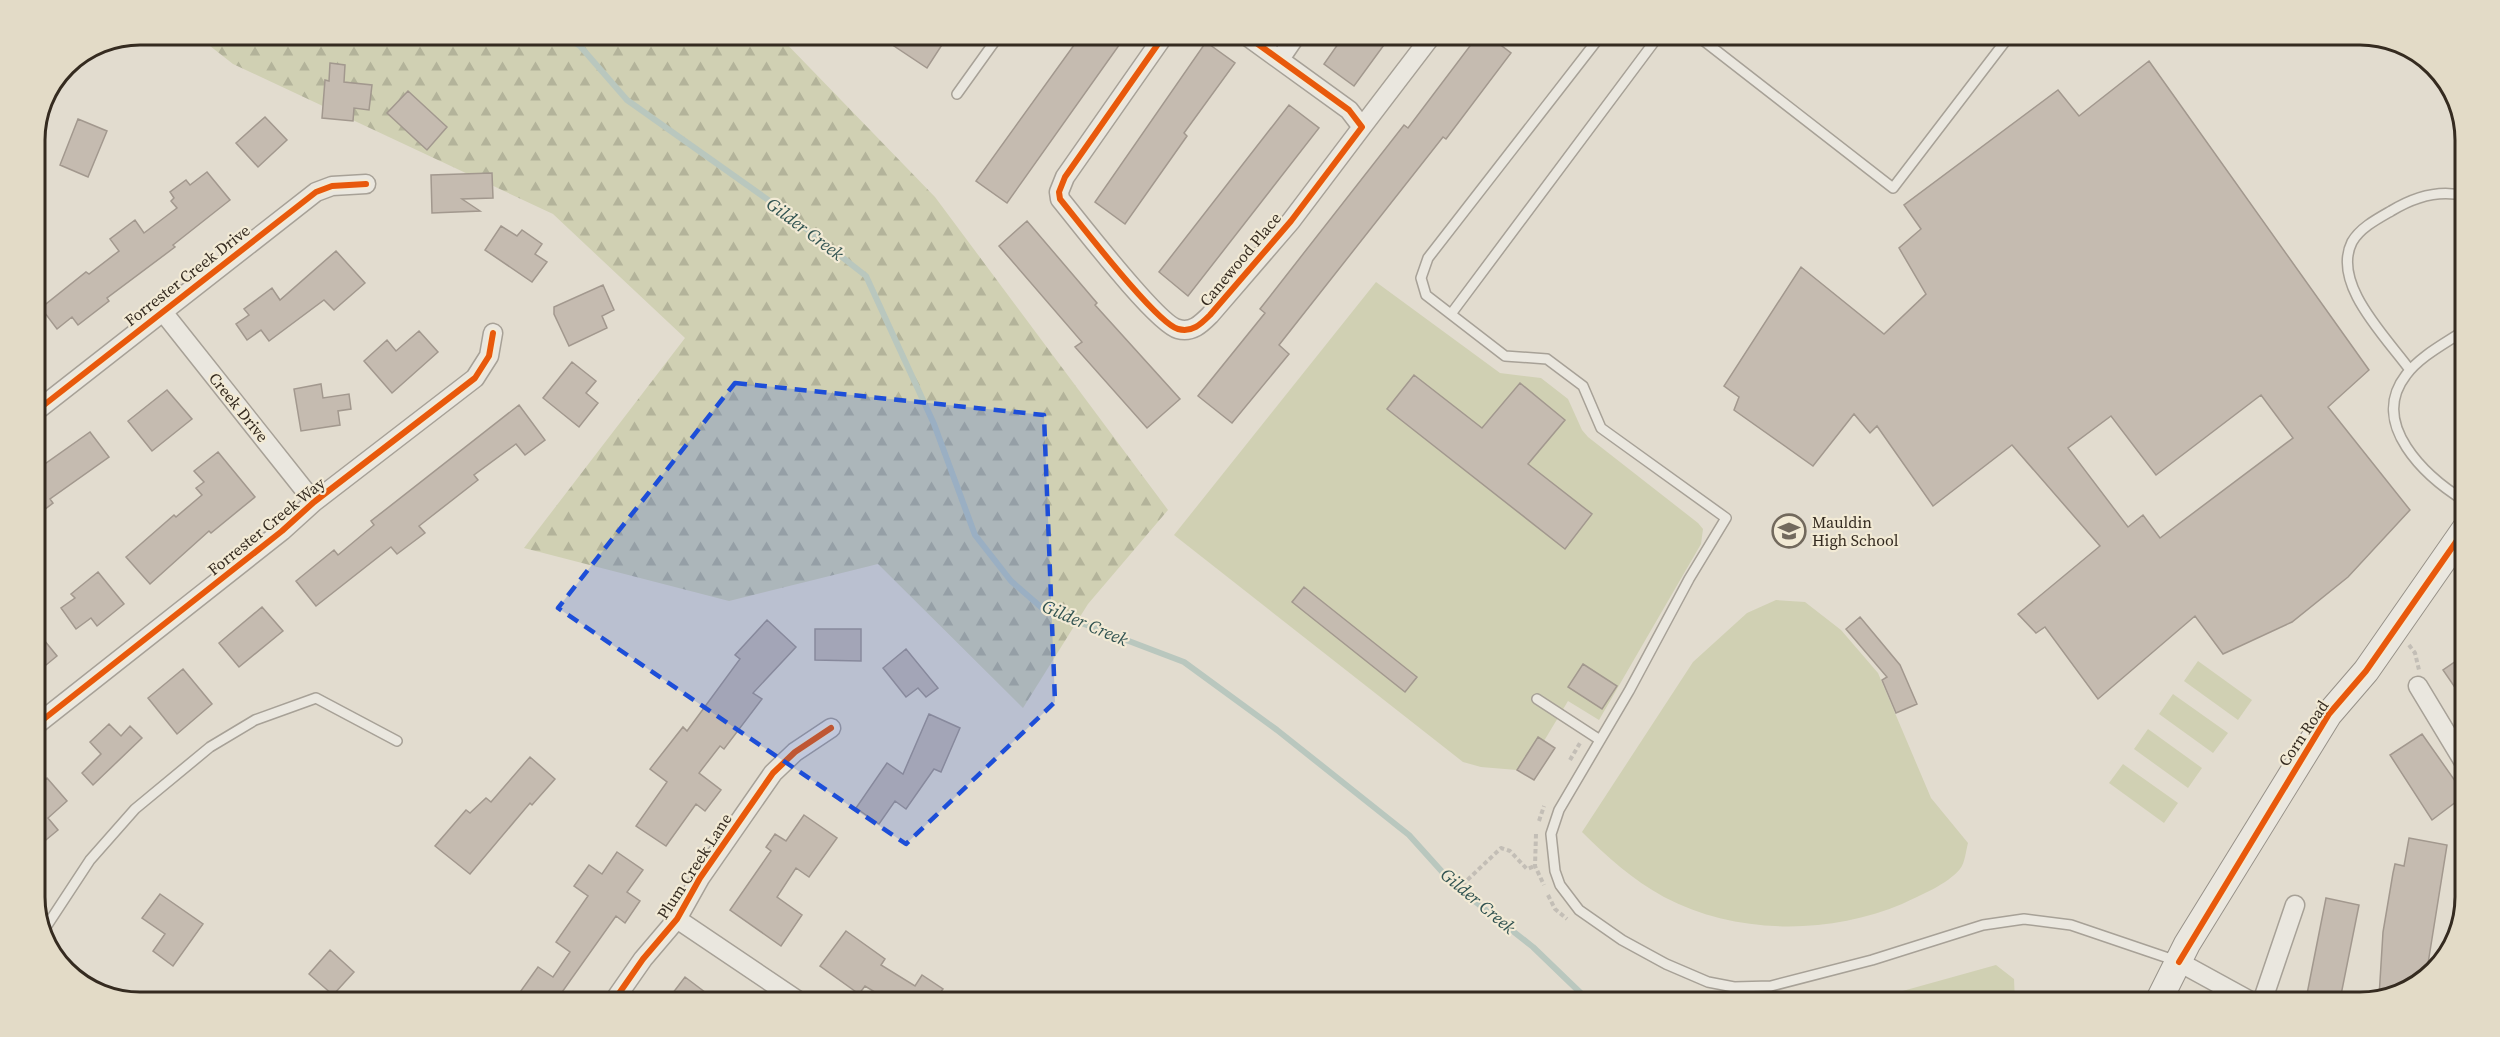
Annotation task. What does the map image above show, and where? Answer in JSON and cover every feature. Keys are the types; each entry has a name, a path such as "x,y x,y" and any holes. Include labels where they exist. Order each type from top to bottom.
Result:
{"street":[{"name":"Canewood Place","path":"1157,45 1065,177 1059,192 1060,199 1114,266 1166,324 1173,328 1188,330 1199,326 1210,315 1291,221 1425,45"},
{"path":"1260,45 1349,110 1362,127"},
{"path":"1280,59 1290,45"},
{"name":"Forrester Creek Drive","path":"45,404 316,192 332,186 366,184"},
{"name":"Creek Drive","path":"163,312 314,502"},
{"name":"Forrester Creek Way","path":"45,718 282,531 314,502 475,378 489,357 493,333"},
{"name":"Corn Road","path":"2162,992 2329,714 2366,671 2455,543"},
{"path":"2418,686 2455,747"},
{"name":"Plum Creek Lane","path":"619,992 643,959 677,919 700,878 773,773 795,752 831,728"},
{"path":"2265,992 2295,905"},
{"path":"677,919 785,992"},
{"path":"2179,962 2234,992"}],"lane":[{"path":"957,94 992,45"},
{"path":"1593,45 1428,258 1421,278 1426,296 1505,356 1547,359 1583,386 1601,428 1726,518 1689,579 1559,810 1551,834 1552,856 1560,885 1579,910 1622,940 1666,964 1708,982 1734,987 1771,986 1872,960 1983,925 2024,920 2071,925 2179,962"},
{"path":"1451,314 1652,45"},
{"path":"1709,45 1893,188 2002,45"},
{"path":"2410,369 2354,294 2347,274 2349,253 2352,243 2363,230 2403,203 2439,193 2455,195"},
{"path":"2455,337 2410,369 2396,391 2394,415 2404,446 2442,487 2455,495"},
{"path":"48,923 90,860 135,809 210,747 255,720 316,698 397,741"},
{"path":"1537,699 1600,740"},
{"path":"1734,987 1740,992"}],"path":[{"path":"2397,627 2415,653 2420,665 2418,686"},
{"path":"1461,885 1501,848 1510,851 1527,869 1535,866"}],"highlighted area":[{"path":"735,383 1044,415 1055,702 906,844 558,608"}],"green space":[{"path":"209,45 788,45 935,197 1168,510 1088,604 1023,708 878,564 729,601 524,548 685,338 553,214 233,64"},
{"path":"1376,282 1500,373 1541,378 1568,399 1582,430 1588,437 1703,529 1701,544 1599,720 1568,701 1544,741 1538,738 1517,770 1481,767 1463,762 1174,535"},
{"path":"1776,600 1805,602 1841,630 1878,673 1931,798 1968,843 1963,863 1955,874 1933,889 1902,904 1844,921 1813,925 1751,924 1721,918 1664,897 1621,868 1582,832 1693,662 1747,613"},
{"path":"2198,661 2252,700 2238,720 2184,681"},
{"path":"2173,694 2228,733 2213,753 2159,714"},
{"path":"2148,729 2202,768 2188,788 2134,749"},
{"path":"2123,764 2178,803 2164,823 2109,783"},
{"path":"1996,965 2014,979 2015,992 1899,992"}],"building":[{"path":"892,45 942,45 927,68"},
{"path":"1074,45 1119,45 1007,203 976,181"},
{"path":"1204,45 1210,45 1235,63 1184,133 1187,136 1125,224 1095,202"},
{"path":"1337,45 1384,45 1354,86 1324,64"},
{"path":"1471,45 1500,45 1511,53 1446,139 1443,137 1279,345 1289,354 1232,423 1198,396 1265,313 1260,309 1404,125 1408,128"},
{"path":"2149,61 2369,370 2328,407 2410,510 2348,577 2292,622 2223,654 2195,616 2098,699 2045,627 2036,633 2018,614 2100,546 2012,445 1933,506 1877,426 1870,433 1854,414 1813,466 1734,410 1739,397 1724,386 1801,267 1884,334 1926,294 1899,248 1921,229 1904,205 2058,90 2079,116","holes":["2261,395 2293,438 2160,538 2143,515 2128,527 2068,448 2111,416 2156,475"]},
{"path":"330,63 345,65 344,82 372,85 369,110 354,108 353,121 322,118 325,80 329,81"},
{"path":"408,91 447,127 427,150 387,113"},
{"path":"1289,105 1319,128 1188,296 1159,272"},
{"path":"265,117 287,140 258,167 236,143"},
{"path":"78,119 107,131 88,177 60,165"},
{"path":"207,172 230,200 173,245 175,247 107,298 109,301 78,325 72,317 57,329 45,313 45,305 86,272 89,274 119,251 110,239 135,220 144,233 177,208 171,201 174,198 170,192 186,180 190,185"},
{"path":"492,173 493,198 462,199 480,211 432,213 431,175"},
{"path":"1027,221 1097,303 1095,305 1180,399 1147,428 1075,347 1082,342 999,246"},
{"path":"501,226 517,236 522,230 542,244 535,254 547,262 532,282 485,250"},
{"path":"336,251 365,283 334,310 324,300 269,341 261,330 247,340 236,324 249,315 244,309 272,288 280,300"},
{"path":"603,285 614,310 602,316 607,328 569,346 554,314 554,307"},
{"path":"419,331 438,352 392,393 364,361 387,340 396,351"},
{"path":"572,362 596,381 586,393 598,403 579,427 543,398"},
{"path":"1414,375 1482,428 1520,383 1565,420 1528,464 1592,514 1565,549 1387,409"},
{"path":"321,384 323,398 349,394 351,409 338,411 340,425 301,431 294,389"},
{"path":"167,390 192,419 152,451 128,421"},
{"path":"519,405 545,440 525,455 516,444 474,475 478,480 419,526 425,533 397,554 391,547 316,606 296,581 334,550 338,555 374,525 371,521"},
{"path":"90,432 109,457 50,499 53,503 45,509 45,464"},
{"path":"218,452 255,497 211,533 209,531 150,584 126,557 174,515 176,517 202,495 196,488 204,482 194,471"},
{"path":"98,572 124,604 97,626 91,618 76,629 61,608 75,598 71,594"},
{"path":"1304,587 1417,677 1405,692 1292,602"},
{"path":"262,607 283,631 239,667 219,643"},
{"path":"1860,617 1900,665 1917,704 1896,713 1882,680 1887,677 1846,629"},
{"path":"767,620 796,647 753,693 762,699 724,749 720,746 699,773 721,790 705,811 696,804 666,846 636,826 667,782 650,769 683,727 687,731 740,659 735,655"},
{"path":"815,629 861,629 861,661 815,660"},
{"path":"45,641 57,656 45,666"},
{"path":"906,649 938,688 926,697 918,688 906,697 883,668"},
{"path":"2455,662 2455,687 2443,670"},
{"path":"1583,664 1617,686 1602,709 1568,687"},
{"path":"183,669 212,704 177,734 148,698"},
{"path":"929,714 960,728 941,772 934,769 906,809 895,801 879,824 856,808 887,763 903,774"},
{"path":"109,724 121,736 130,726 142,738 93,785 82,773 101,754 90,742"},
{"path":"2422,734 2455,781 2455,803 2432,820 2390,755"},
{"path":"1538,737 1555,748 1534,780 1517,770"},
{"path":"530,757 555,779 532,805 530,803 470,874 435,846 466,810 470,813 486,798 491,802"},
{"path":"47,778 67,801 48,818 58,830 45,841 45,780"},
{"path":"804,815 837,838 809,877 796,868 777,897 802,915 781,946 730,910 771,851 766,847 775,834 786,841"},
{"path":"2409,838 2447,845 2428,963 2413,976 2391,987 2379,990 2383,932 2393,873 2395,864 2404,866"},
{"path":"617,852 643,870 627,892 640,901 625,923 616,916 562,992 520,992 538,967 553,977 570,952 556,942 588,896 574,886 589,865 602,874"},
{"path":"160,894 203,924 173,966 153,951 165,934 142,918"},
{"path":"2326,898 2359,905 2342,992 2307,992"},
{"path":"846,931 885,959 881,965 915,986 922,975 943,989 941,992 875,992 865,986 860,992 856,992 820,966"},
{"path":"330,950 354,972 336,992 330,992 309,974"},
{"path":"685,977 705,992 674,992"}],"waterway":[{"name":"Gilder Creek","path":"578,45 627,100 781,209 866,276 934,424 975,535 1011,581 1042,608 1184,662 1277,730 1409,835 1454,885 1533,947 1580,992"}],"cycle path":[{"path":"1157,45 1065,177 1059,192 1060,199 1136,291 1167,323 1183,330 1196,327 1210,315 1291,221 1362,127 1349,110 1259,45"},
{"path":"45,404 316,192 332,186 366,184"},
{"path":"45,718 282,531 314,502 475,378 489,356 493,333"},
{"path":"2179,962 2329,714 2366,671 2455,543"},
{"path":"620,992 643,959 677,919 700,878 773,773 795,752 831,728"}],"place":[{"name":"Mauldin High School","path":"1789,531"}]}
